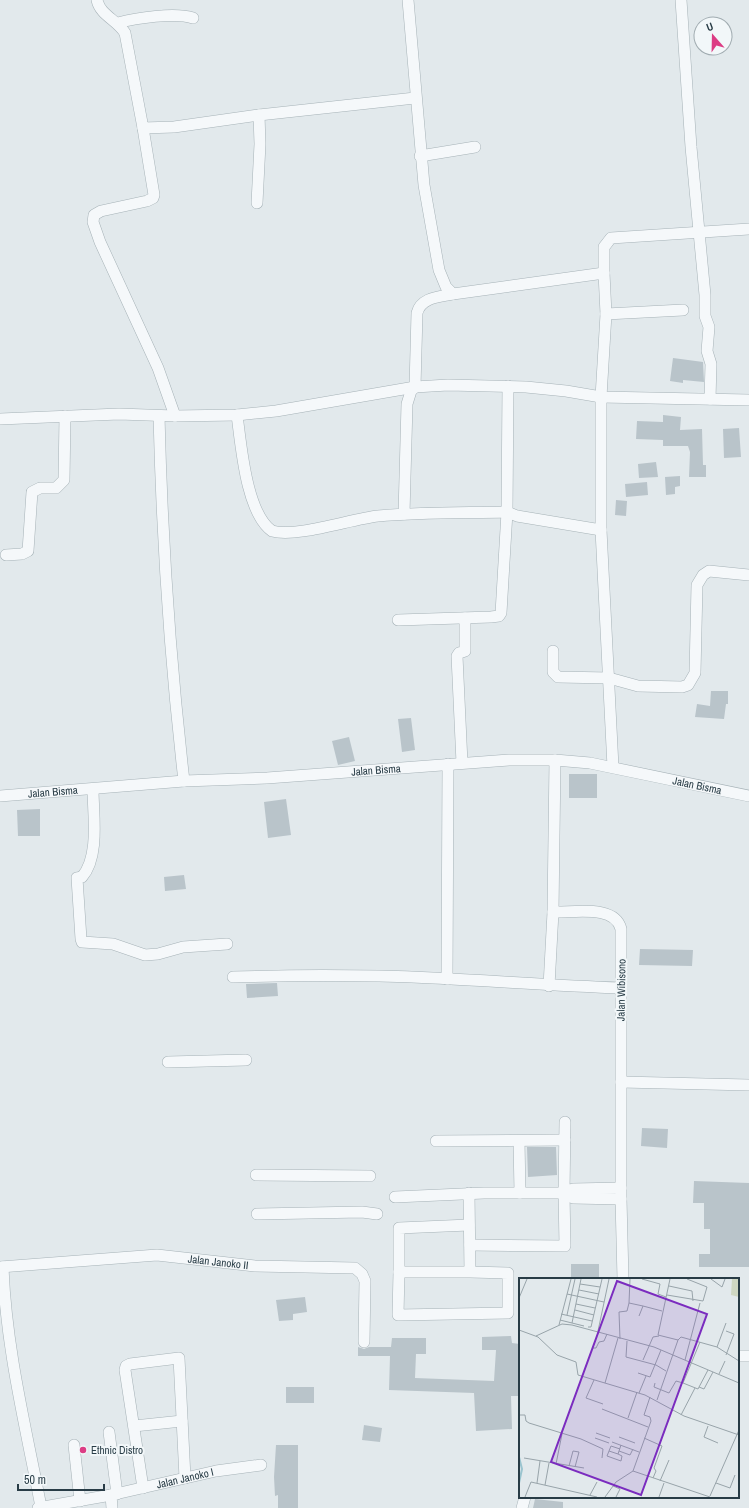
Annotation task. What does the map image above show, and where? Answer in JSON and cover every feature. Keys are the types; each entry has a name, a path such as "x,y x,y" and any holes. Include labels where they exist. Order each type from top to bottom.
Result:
{"street":[{"path":"97,0 101,11 118,23 125,33 154,195 153,198 147,201 101,211 94,215 93,222 100,242 158,368 175,416"},
{"path":"408,0 420,156 439,270 446,287 453,294"},
{"path":"681,0 698,232 703,271 705,316 709,327 707,351 711,364 710,399"},
{"path":"118,23 128,20 182,15 193,18"},
{"path":"143,128 174,127 259,115 416,98"},
{"path":"257,203 260,144 259,115"},
{"path":"420,156 475,147"},
{"path":"613,767 601,530 601,397 606,314 604,247 611,238 749,229"},
{"path":"404,514 407,404 411,391 416,387 418,309 426,300 453,294 604,273"},
{"path":"606,314 683,310"},
{"path":"0,419 119,414 159,416 237,415 305,407 416,387 448,385 508,386 566,390 601,397 749,400"},
{"path":"398,620 496,617 499,616 502,610 507,512 508,386"},
{"path":"237,415 243,464 256,509 264,524 272,531 284,533 359,518 404,514 507,512 517,516 601,530"},
{"path":"6,555 22,554 28,551 32,492 40,488 56,488 64,480 65,416"},
{"path":"159,416 161,502 168,616 184,781"},
{"path":"553,650 553,672 555,675 609,678 638,686 682,687 688,685 695,673 697,584 700,579 709,572 749,575"},
{"path":"462,763 458,656 459,653 465,651 465,618"},
{"name":"Jalan Bisma","path":"0,796 184,781 267,778 509,760 555,760 613,767 749,796"},
{"path":"549,986 554,912 555,760"},
{"path":"447,979 448,764"},
{"path":"93,789 94,845 86,872 82,877 77,878 80,939 82,942 113,944 145,955 158,954 182,947 227,944"},
{"name":"Jalan Wibisono","path":"554,912 602,913 617,920 622,937 621,1194 623,1278"},
{"path":"234,977 283,976 447,979 549,986 621,988"},
{"path":"168,1062 246,1060"},
{"path":"621,1082 749,1085"},
{"path":"470,1245 565,1246 565,1122"},
{"path":"436,1141 565,1140"},
{"path":"519,1141 520,1193"},
{"path":"256,1175 370,1176"},
{"path":"395,1197 469,1193 564,1193 572,1198 621,1194"},
{"path":"469,1193 470,1272"},
{"path":"257,1214 362,1212 377,1214"},
{"path":"399,1272 508,1273 508,1313 398,1315 399,1228 469,1225"},
{"name":"Jalan Janoko II","path":"2,1267 157,1255 182,1256 256,1266 354,1268 362,1274 365,1281 364,1342"},
{"path":"2,1267 2,1302 5,1351 40,1508"},
{"path":"143,1488 126,1366 130,1364 179,1358 185,1478"},
{"path":"134,1426 182,1421"},
{"path":"109,1432 114,1494 112,1508"},
{"path":"74,1445 80,1501"},
{"name":"Jalan Janoko I","path":"40,1508 114,1494 185,1478 261,1466"},
{"path":"522,1508 525,1498"}],"building":[{"path":"673,358 703,362 704,382 683,380 683,383 670,381"},
{"path":"663,415 681,417 680,430 702,429 703,465 706,465 706,477 689,477 690,452 688,446 663,446 663,440 636,439 637,421 663,422"},
{"path":"739,428 741,457 724,458 723,429"},
{"path":"656,462 658,477 639,478 638,464"},
{"path":"680,476 680,486 675,487 675,494 666,495 665,477"},
{"path":"647,482 648,495 626,497 625,484"},
{"path":"616,500 627,501 626,516 615,515"},
{"path":"711,691 728,691 728,704 726,704 724,719 695,717 697,704 710,706"},
{"path":"411,718 415,750 402,752 398,719"},
{"path":"349,737 355,761 338,765 332,741"},
{"path":"569,774 597,774 597,798 569,798"},
{"path":"286,799 291,835 268,838 264,802"},
{"path":"40,809 40,836 18,836 17,810"},
{"path":"184,875 186,889 165,891 164,877"},
{"path":"640,949 693,950 692,966 639,965"},
{"path":"277,983 278,996 247,998 246,984"},
{"path":"642,1128 668,1129 667,1148 641,1146"},
{"path":"527,1147 556,1147 557,1175 528,1177"},
{"path":"694,1181 749,1183 749,1267 699,1267 699,1254 710,1254 710,1229 704,1229 704,1203 693,1203"},
{"path":"571,1264 599,1264 599,1277 571,1277"},
{"path":"305,1297 307,1312 293,1314 293,1320 279,1321 276,1300"},
{"path":"511,1336 512,1343 519,1344 519,1396 511,1396 512,1429 476,1431 474,1393 389,1390 390,1356 358,1356 358,1347 364,1349 369,1347 391,1347 392,1338 426,1338 426,1354 416,1354 415,1378 494,1381 496,1350 482,1350 482,1337"},
{"path":"286,1387 314,1387 314,1403 286,1403"},
{"path":"364,1425 382,1428 380,1442 362,1440"},
{"path":"276,1445 298,1445 298,1508 278,1508 278,1495 275,1496 274,1477"},
{"path":"535,1499 563,1502 563,1508 533,1508"}],"place":[{"name":"Ethnic Distro","path":"83,1450"}]}
